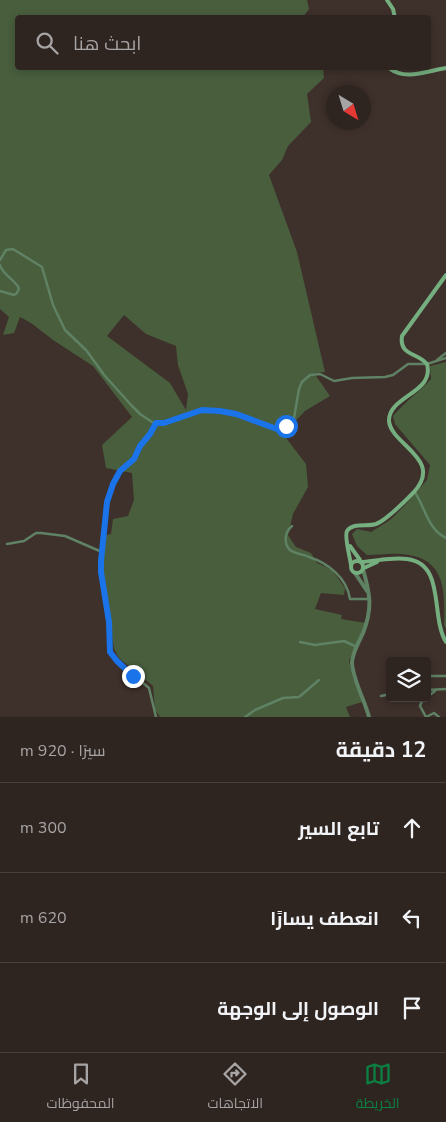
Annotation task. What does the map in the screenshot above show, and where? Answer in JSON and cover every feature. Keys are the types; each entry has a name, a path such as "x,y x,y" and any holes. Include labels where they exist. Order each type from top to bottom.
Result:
{"main road":[{"path":"387,0 393,9 394,15"},
{"path":"392,70 406,75 446,68"},
{"path":"380,561 363,568 360,573 355,573 352,570 346,533 350,527 376,524 382,520 414,491 422,480 422,467 393,430 389,421 395,406 422,384 428,372 427,364 404,349 402,336 446,275"},
{"path":"348,541 361,561 363,568"},
{"path":"351,565 355,561 380,561 398,558 418,562 427,568 434,578 439,621 446,642"}],"street":[{"path":"0,260 6,250 13,249 42,267 53,305 65,330 86,350 105,376 140,414 149,421 156,423 171,421 202,410 236,414 278,429 286,426 294,418 299,389 302,382 310,375 320,374 334,381 352,378 385,378 393,375 408,364 427,364 446,358"},
{"path":"0,265 1,269 19,288 14,295 0,291"},
{"path":"436,361 446,353"},
{"path":"156,423 140,446 134,459 120,471 113,484 107,502 101,572 109,622 110,652 117,661 149,688 156,717"},
{"path":"414,491 437,532 446,538"},
{"path":"292,526 286,535 286,543 292,551 314,559 332,569 347,586 350,599 370,597"},
{"path":"7,544 24,541 36,533 41,533 65,536 102,552"},
{"path":"363,568 370,597 368,618 356,647 352,666 369,717"},
{"path":"355,573 370,597"},
{"path":"300,642 314,645 344,641 356,647"},
{"path":"431,676 446,676"},
{"path":"246,717 254,710 283,698 299,697 318,680"},
{"path":"431,690 446,690"},
{"path":"431,694 437,690"},
{"path":"382,696 386,695"},
{"path":"422,702 420,704 426,717 434,713 439,717"}],"green space":[{"path":"0,0 307,0 309,9 304,15 15,15 15,70 323,70 324,78 307,94 311,122 288,146 282,160 269,175 297,252 325,372 314,373 330,396 305,411 283,434 306,464 308,487 293,514 288,535 296,547 311,553 317,563 332,570 345,588 344,595 321,593 315,609 342,615 341,619 366,623 349,661 362,702 346,707 350,717 160,717 155,710 153,686 119,658 114,649 103,569 106,535 111,534 113,519 128,516 134,500 132,473 106,468 102,445 132,417 93,366 31,323 20,317 14,333 3,335 9,317 0,309","holes":["124,315 146,334 176,346 178,365 188,394 186,410 170,383 107,336"]},
{"path":"446,362 446,629 444,625 443,588 435,569 427,561 416,556 397,554 367,555 357,546 352,534 357,529 371,532 390,520 427,480 430,465 395,424 393,416 431,379 430,366"}],"route":[{"path":"133,676 110,652 109,622 101,572 107,502 118,474 122,468 134,459 140,446 156,423 160,424 178,419 196,411 220,411 236,414 277,429 286,426"}]}
